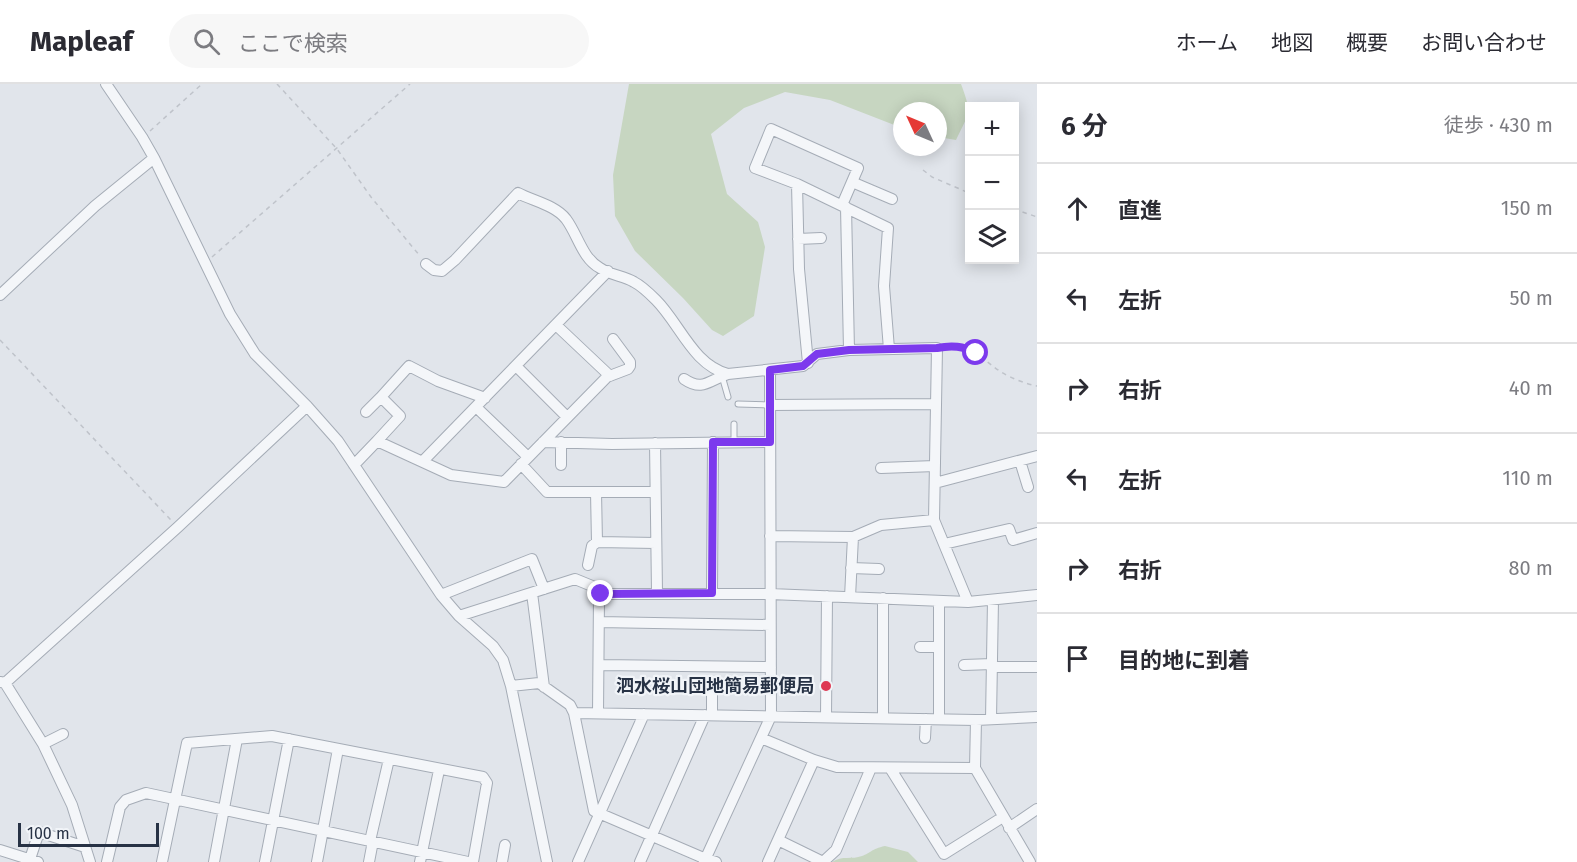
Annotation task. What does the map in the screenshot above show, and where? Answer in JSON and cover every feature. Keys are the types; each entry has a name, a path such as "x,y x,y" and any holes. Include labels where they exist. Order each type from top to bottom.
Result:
{"street":[{"path":"106,84 154,158 230,314 255,354 308,406 338,441 441,595 459,616 493,646 503,660 511,686 547,862"},
{"path":"849,350 844,206 858,168 771,129 755,168 797,184 844,206 888,228 884,286 889,349"},
{"path":"0,295 95,206 154,158"},
{"path":"852,182 892,199"},
{"path":"797,184 799,269 808,363"},
{"path":"426,264 434,270 442,271 456,260 518,193 555,209 565,218 587,257 599,268 636,282 655,299 677,325 696,354 725,375"},
{"path":"798,239 821,238"},
{"path":"423,461 608,272"},
{"path":"556,325 610,376"},
{"path":"377,441 452,475 504,482 610,376 628,369 630,362 613,339"},
{"path":"684,379 694,386 704,385 725,375 803,366 817,354 849,350 937,348 934,520 968,602"},
{"path":"366,412 410,366 438,381 485,398"},
{"path":"516,366 567,417"},
{"path":"511,686 538,683 570,705 574,714 594,811 709,861 771,716 770,370"},
{"path":"354,465 400,416 381,397"},
{"path":"769,405 935,404"},
{"path":"90,862 72,805 43,744 3,682 178,527 308,406"},
{"path":"476,407 524,460 547,492 655,492"},
{"path":"543,442 770,442"},
{"path":"561,442 561,465"},
{"path":"655,442 657,592"},
{"path":"712,593 713,442"},
{"path":"935,483 1037,456"},
{"path":"1020,461 1028,487"},
{"path":"881,468 935,466"},
{"path":"596,492 597,542"},
{"path":"770,536 853,537 881,525 934,520"},
{"path":"944,544 1009,529 1014,540 1037,533"},
{"path":"850,597 853,537"},
{"path":"588,565 592,546 597,542 656,543"},
{"path":"441,595 532,559 544,589"},
{"path":"851,568 879,568"},
{"path":"459,616 575,579 597,588 601,594"},
{"path":"532,592 544,687"},
{"path":"601,594 657,592 770,594 968,602 1037,595"},
{"path":"598,713 599,597 601,594"},
{"path":"826,717 827,596"},
{"path":"883,598 883,718"},
{"path":"991,719 993,600"},
{"path":"939,601 939,719"},
{"path":"599,622 770,625"},
{"path":"920,647 939,647"},
{"path":"599,665 771,667"},
{"path":"964,665 1037,667"},
{"path":"640,862 709,715 712,692"},
{"path":"574,714 976,720 1037,717"},
{"path":"578,862 644,714"},
{"path":"925,738 926,719"},
{"path":"976,720 975,768 1030,862"},
{"path":"43,744 63,734"},
{"path":"162,862 187,743 272,736 483,777 487,783 472,862"},
{"path":"761,738 837,767 975,768"},
{"path":"214,862 237,739"},
{"path":"265,862 289,739"},
{"path":"317,862 338,749"},
{"path":"369,862 371,841 389,759"},
{"path":"768,862 814,760"},
{"path":"778,840 823,862 836,850 871,768"},
{"path":"890,768 944,854 1003,817"},
{"path":"421,857 440,770"},
{"path":"107,862 120,807 126,800 146,793 371,841 421,857 468,862"},
{"path":"1009,828 1037,809"},
{"path":"0,850 34,861 39,832 85,847"},
{"path":"502,862 505,845"}],"lane":[{"path":"725,375 728,398"},
{"path":"738,404 769,405"},
{"path":"734,424 734,442"}],"path":[{"path":"142,137 202,84"},
{"path":"277,84 337,149 371,197 426,264"},
{"path":"206,263 410,84"},
{"path":"923,170 932,177 965,191"},
{"path":"1017,210 1037,218"},
{"path":"0,340 178,527"},
{"path":"937,348 950,345 966,347 1003,373 1037,386"}],"green space":[{"path":"629,84 961,84 967,101 965,102 965,120 956,140 947,138 947,102 893,102 893,124 830,100 785,92 744,108 711,134 727,194 758,222 765,247 754,316 723,336 712,330 635,251 615,216 613,175"},
{"path":"885,846 908,852 918,862 832,862 862,856"}],"place":[{"name":"泗水桜山団地簡易郵便局","path":"826,686"}],"route":[{"path":"601,594 712,593 713,442 770,442 770,370 803,366 817,354 849,350 937,348 950,345 966,347 976,353"}]}
